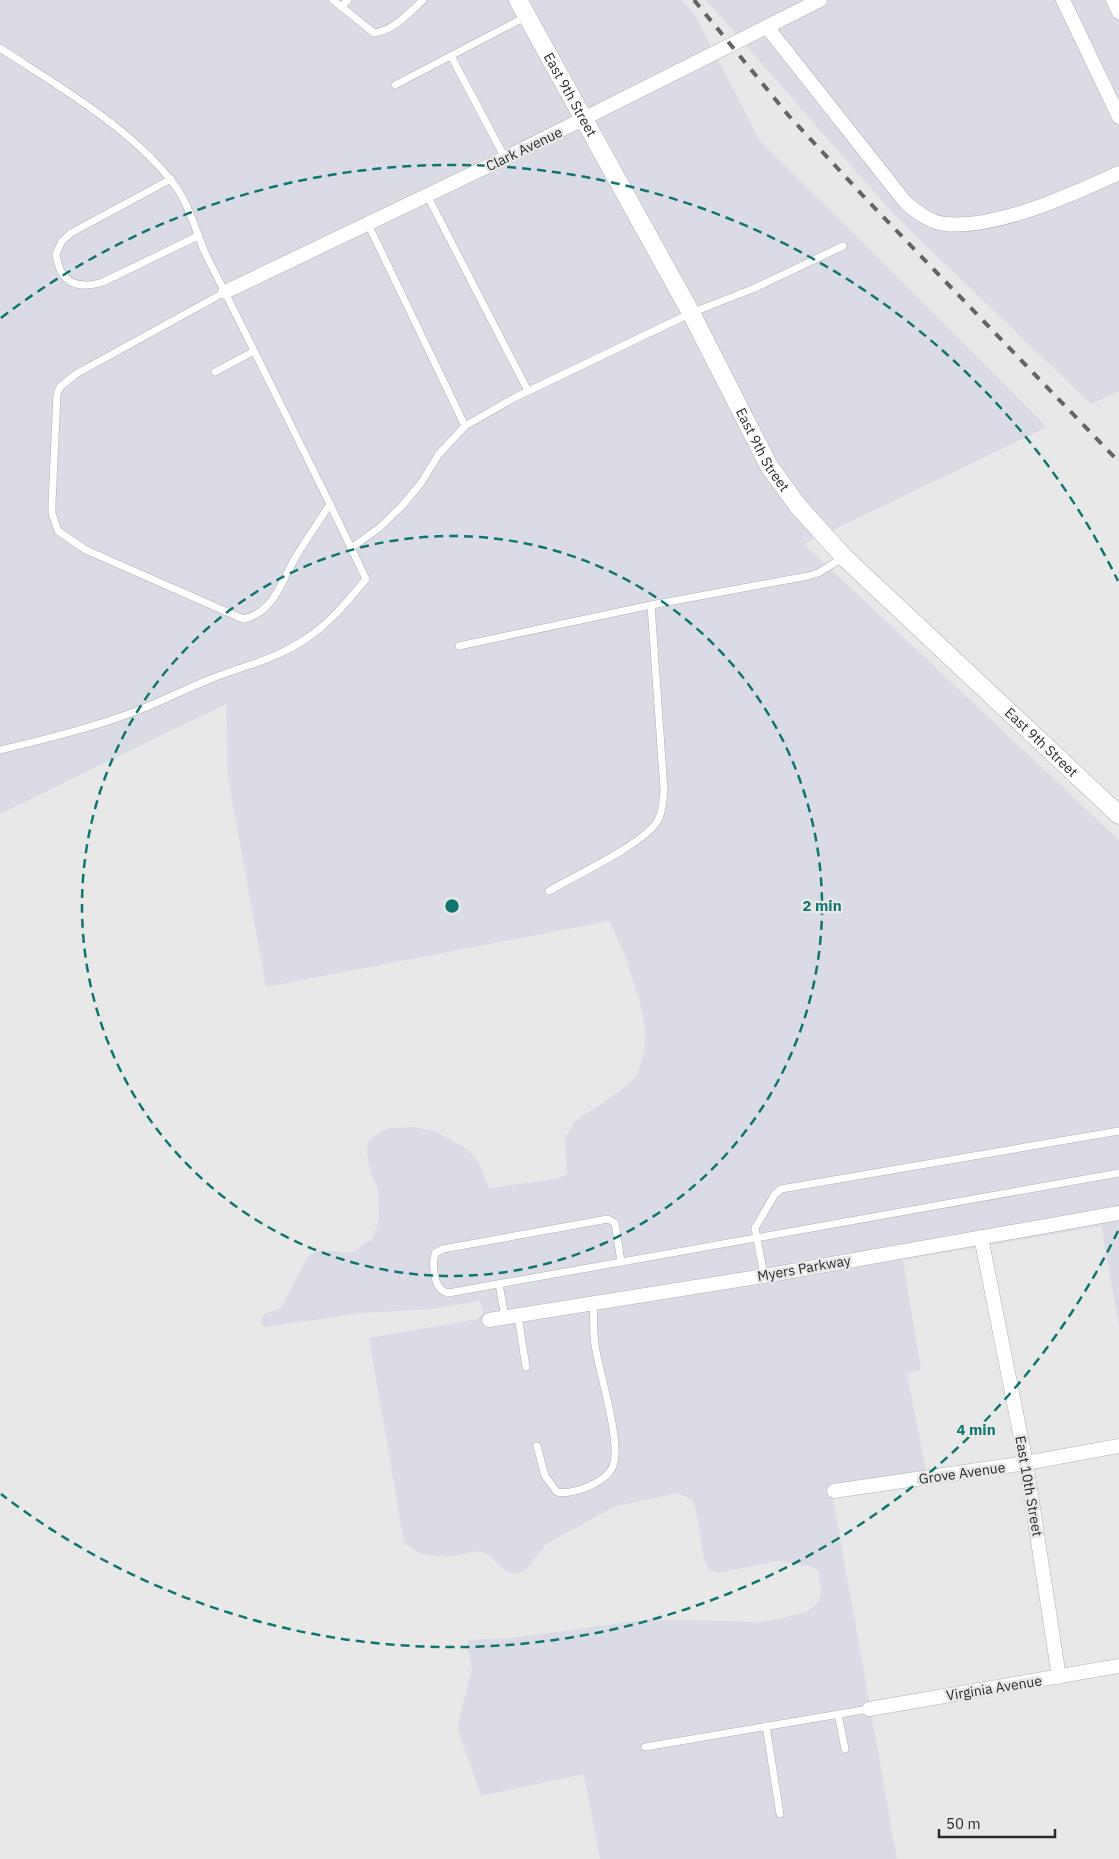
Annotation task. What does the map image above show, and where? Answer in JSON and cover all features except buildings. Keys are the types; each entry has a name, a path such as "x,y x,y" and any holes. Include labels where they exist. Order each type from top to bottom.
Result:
{"street":[{"name":"East 9th Street","path":"518,0 585,118 691,313 769,466 798,506 844,557 1119,815"},
{"name":"Clark Avenue","path":"225,292 505,158 820,0"},
{"path":"1063,0 1119,118"},
{"path":"1113,0 1119,12"},
{"path":"767,28 906,203 926,217 945,224 976,223 1002,218 1076,192 1119,173"},
{"name":"Myers Parkway","path":"489,1320 764,1276 1119,1213"},
{"name":"East 10th Street","path":"981,1237 1026,1463 1059,1677"},
{"name":"Grove Avenue","path":"834,1492 1026,1463 1119,1446"},
{"name":"Virginia Avenue","path":"869,1709 1119,1666"}],"lane":[{"path":"333,0 374,33 382,32 395,26 423,0"},
{"path":"342,7 348,0"},
{"path":"395,85 527,16"},
{"path":"0,48 89,106 146,153 171,179 182,196 198,236 366,579 339,613 304,640 284,652 215,677 138,710 47,739 0,750"},
{"path":"451,56 505,158"},
{"path":"171,179 66,237 56,254 60,269 67,279 74,284 90,286 104,282 198,236"},
{"path":"427,196 528,391"},
{"path":"368,224 465,426"},
{"path":"351,548 372,533 402,506 422,483 439,454 465,426 487,412 691,313 755,288 843,246"},
{"path":"225,292 76,374 60,387 57,394 54,420 52,503 52,513 58,531 86,550 243,619 252,617 260,612 278,593 294,560 330,504"},
{"path":"215,372 254,351"},
{"path":"459,646 651,605 808,576 818,573 844,557"},
{"path":"549,891 641,839 658,820 663,804 664,790 651,605"},
{"path":"764,1276 756,1223 774,1194 781,1189 1119,1131"},
{"path":"621,1262 615,1223 608,1219 443,1249 435,1253 433,1261 437,1287 442,1292 448,1293 1119,1173"},
{"path":"499,1284 526,1367"},
{"path":"536,1446 545,1476 557,1492 572,1492 595,1482 605,1476 612,1467 614,1455 612,1430 595,1345 593,1303"},
{"path":"645,1747 869,1709"},
{"path":"838,1714 845,1749"},
{"path":"766,1726 780,1814"}],"shaded area":[{"path":"0,0 682,0 695,15 760,141 1047,427 804,544 1119,840 1119,1326 1101,1226 903,1260 921,1370 907,1373 926,1471 831,1486 897,1859 600,1859 584,1774 481,1796 457,1727 472,1670 467,1640 512,1638 651,1619 758,1622 775,1620 806,1612 819,1602 821,1590 818,1570 810,1566 778,1561 718,1573 708,1569 704,1559 696,1509 692,1500 678,1493 616,1506 546,1544 524,1572 512,1574 501,1567 489,1555 477,1551 447,1557 421,1554 404,1543 369,1338 477,1319 483,1313 480,1301 433,1309 363,1313 265,1327 260,1323 264,1314 281,1308 308,1256 321,1250 351,1253 372,1239 379,1220 378,1189 371,1174 367,1153 368,1141 381,1132 391,1128 415,1127 436,1132 467,1149 478,1161 489,1188 556,1179 567,1174 565,1138 575,1121 613,1096 637,1076 644,1052 645,1029 640,1003 624,953 609,921 266,987 228,778 226,704 0,814"},
{"path":"706,0 1119,0 1119,391 1091,404 898,219"}],"railway":[{"path":"694,0 789,116 867,200 1119,462"}]}
